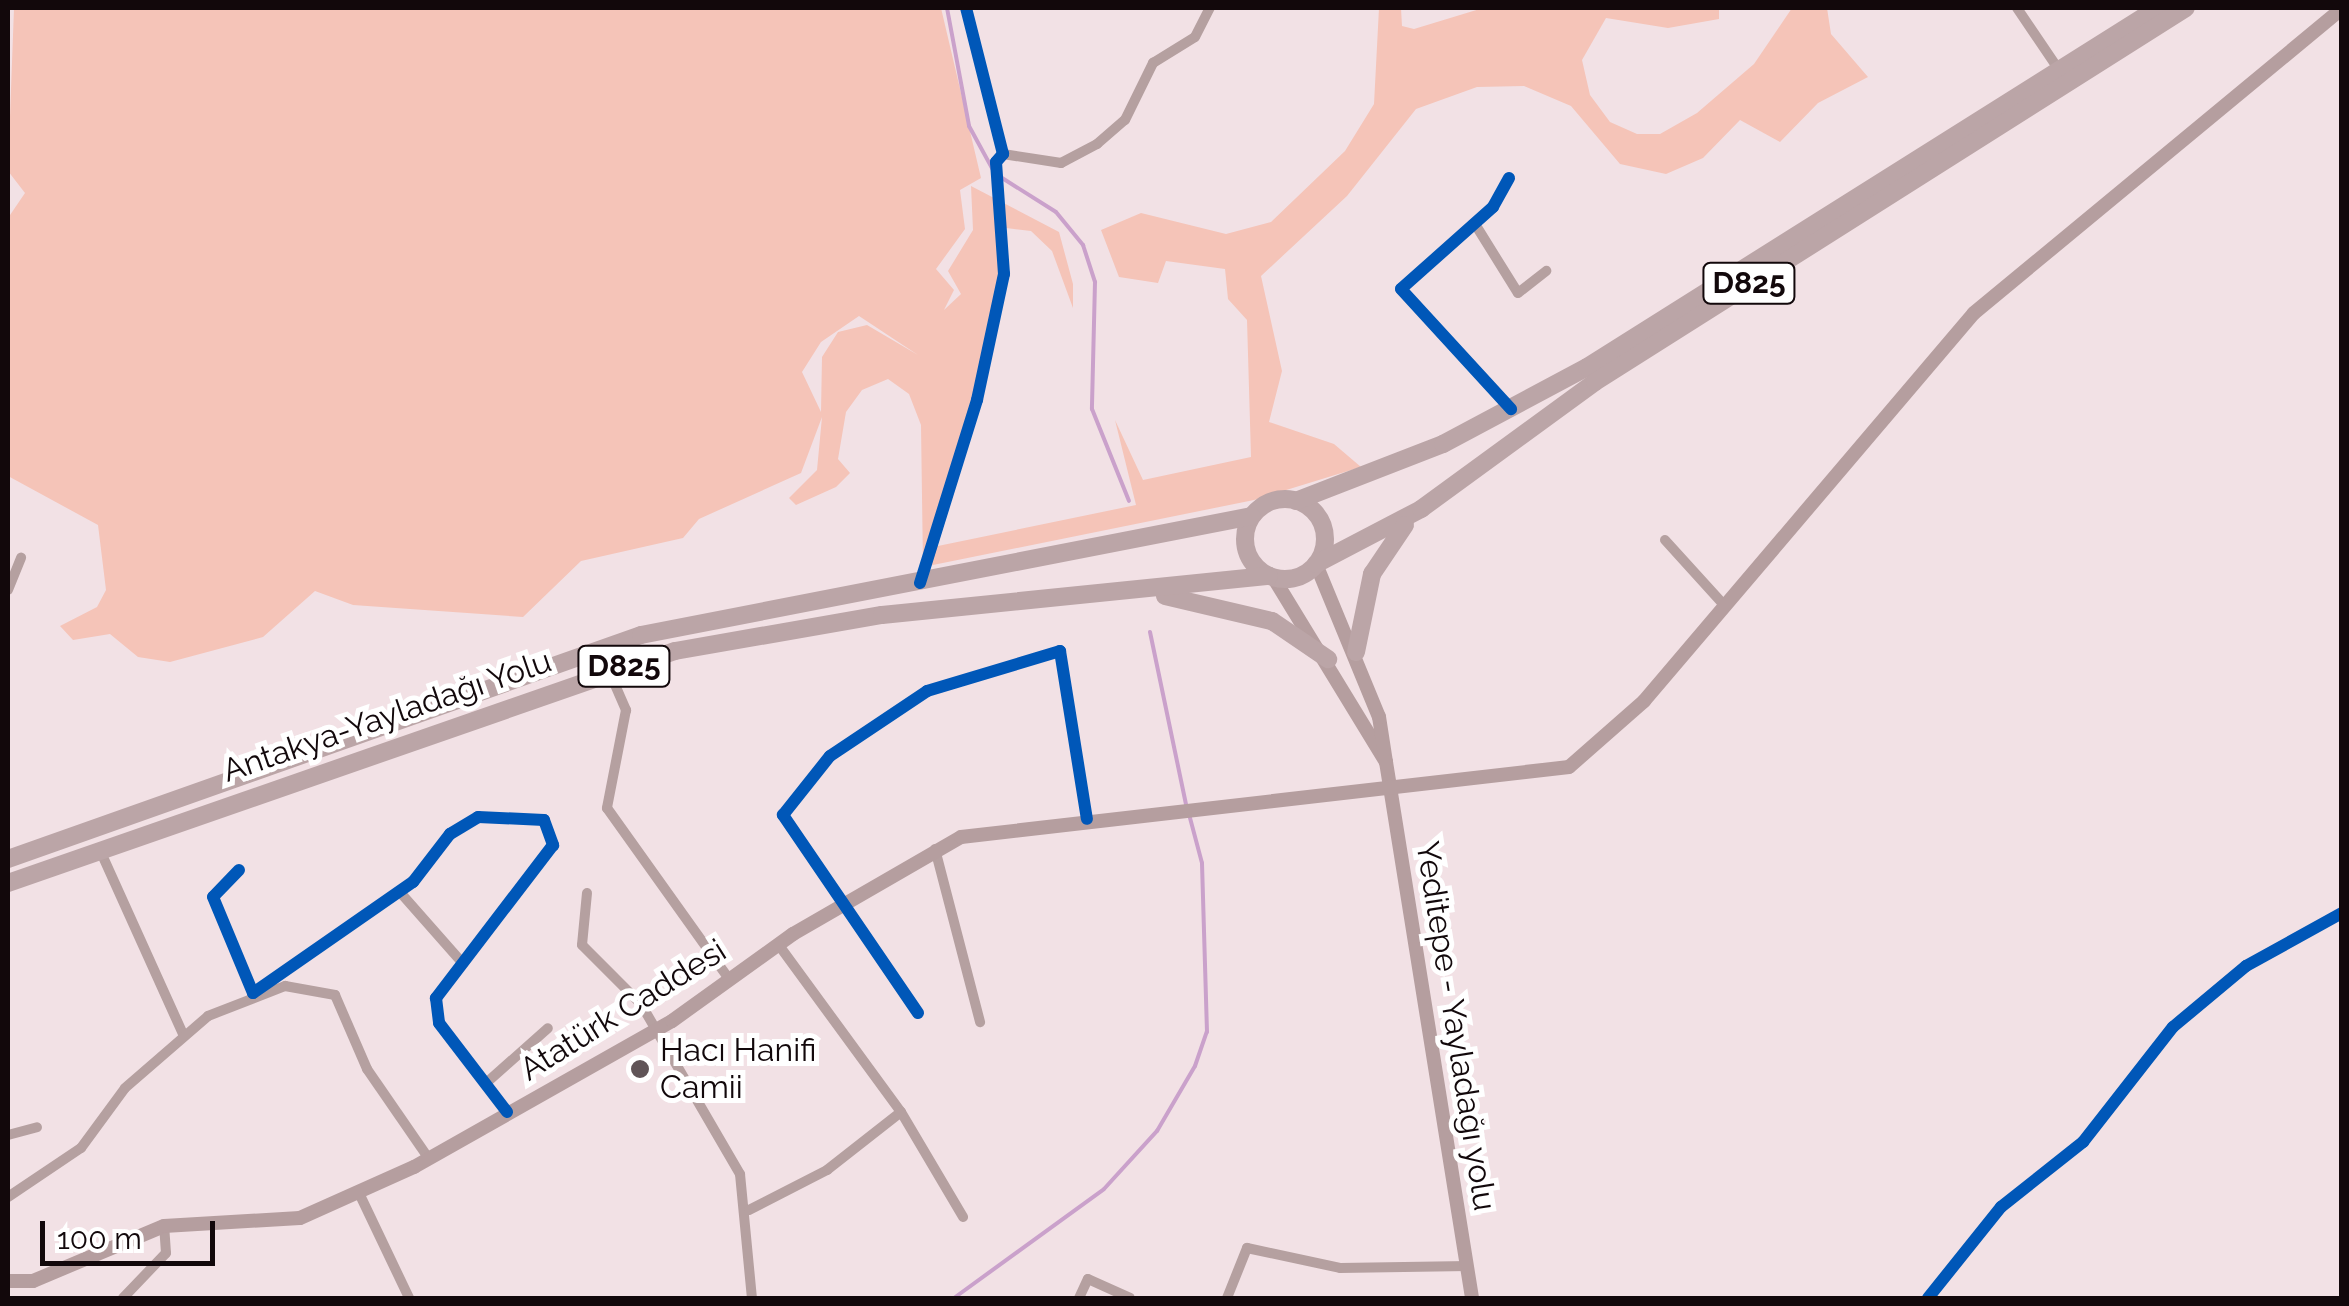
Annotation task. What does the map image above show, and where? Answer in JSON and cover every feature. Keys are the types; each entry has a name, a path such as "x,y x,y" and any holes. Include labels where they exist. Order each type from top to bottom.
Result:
{"highway":[{"name":"D825","path":"1296,501 1511,410 2158,8"},
{"name":"D825","path":"1316,564 1420,509 1595,382 2186,8"},
{"path":"1296,501 1323,529 1316,564 1271,577 1246,550 1252,516 1272,502 1296,501"},
{"path":"1356,652 1372,574 1420,509"},
{"name":"Antakya-Yayladağı Yolu","path":"8,859 641,635 1252,516"},
{"name":"Antakya-Yayladağı Yolu","path":"8,883 609,671 834,622 1144,594 1271,577"},
{"path":"1144,594 1272,621 1328,660"}],"main road":[{"name":"Atatürk Caddesi","path":"8,1282 32,1281 164,1226 300,1218 359,1192 429,1159 649,1032 778,944 934,846 1087,819 1389,790 1569,767 1615,733 1974,313 2342,9"},
{"name":"Yeditepe - Yayladağı yolu","path":"1316,564 1356,652 1386,762 1472,1298"},
{"name":"Yeditepe - Yayladağı yolu","path":"1271,577 1328,660 1386,762"}],"street":[{"path":"920,583 1002,290 1006,228 996,189 999,158 966,8"},
{"path":"999,158 1061,162 1097,144 1125,120 1154,63 1192,39 1210,8"},
{"path":"2017,8 2057,68"},
{"path":"1509,178 1475,224 1401,289 1511,410"},
{"path":"1475,224 1518,293 1546,272"},
{"path":"1665,540 1724,605"},
{"path":"8,590 21,557"},
{"path":"918,1013 783,816 830,756 927,691 1060,651 1087,819"},
{"path":"609,671 626,710 607,808 730,979"},
{"path":"8,1197 81,1148 125,1088 184,1036 399,891 478,817 544,820 553,845 439,982 435,1006 507,1112"},
{"path":"934,846 980,1022"},
{"path":"99,848 184,1036"},
{"path":"239,870 213,896 253,992"},
{"path":"399,891 459,959"},
{"path":"587,893 582,946 640,1004 649,1032 740,1174 749,1210 752,1298"},
{"path":"1928,1298 2001,1207 2083,1142 2173,1027 2246,966 2342,912"},
{"path":"778,944 901,1112 963,1217"},
{"path":"253,992 335,995 366,1068 429,1159"},
{"path":"486,1084 548,1028"},
{"path":"749,1210 827,1170 901,1112"},
{"path":"8,1135 37,1127"},
{"path":"359,1192 409,1298"},
{"path":"123,1298 166,1253 164,1226"},
{"path":"1227,1298 1247,1248 1340,1268 1468,1266"},
{"path":"1079,1298 1088,1279 1130,1298"}],"shaded area":[{"path":"14,8 941,8 981,178 960,190 965,229 936,269 954,290 944,310 961,294 948,271 973,230 971,186 1059,232 1073,284 1073,308 1052,251 1031,231 1006,228 992,337 933,547 1136,505 1115,420 1143,480 1251,457 1247,320 1228,299 1225,269 1166,261 1158,283 1119,277 1101,230 1141,213 1226,234 1271,222 1345,151 1374,104 1379,8 1401,8 1402,26 1414,29 1483,8 1719,8 1719,19 1668,28 1606,18 1582,60 1590,95 1610,122 1637,134 1660,134 1697,113 1754,64 1792,8 1827,8 1831,34 1868,77 1818,103 1780,142 1740,120 1703,158 1666,174 1620,164 1571,106 1524,86 1477,87 1416,109 1347,196 1261,276 1282,371 1269,422 1334,444 1361,467 1254,500 923,567 921,425 909,394 888,379 862,390 846,412 838,459 850,473 836,487 796,505 789,498 817,470 822,417 801,473 699,519 683,538 581,561 523,617 353,605 315,591 263,637 170,662 138,657 110,634 73,640 60,626 97,607 106,590 98,525 8,476 8,218 25,193 8,171","holes":["859,316 918,355 867,325 838,332 822,357 821,412 802,372 821,342"]}],"waterway":[{"path":"947,8 969,126 993,170"},
{"path":"999,176 1056,212 1083,245 1095,282 1092,409 1129,501"},
{"path":"1150,632 1186,805"},
{"path":"954,1298 1104,1189 1157,1131 1195,1066 1207,1032 1202,863 1189,814"}],"cycle path":[{"path":"920,583 977,400 1004,274 996,162 1003,154 966,8"},
{"path":"1509,178 1493,207 1401,289 1511,409"},
{"path":"918,1013 783,815 830,756 927,691 1060,651 1087,819"},
{"path":"239,870 213,897 253,993 413,882 450,834 478,817 544,820 553,845 436,998 439,1023 507,1112"},
{"path":"1928,1298 2001,1207 2083,1142 2173,1027 2246,966 2342,913"}],"place":[{"name":"Hacı Hanifi Camii","path":"640,1069"}]}
